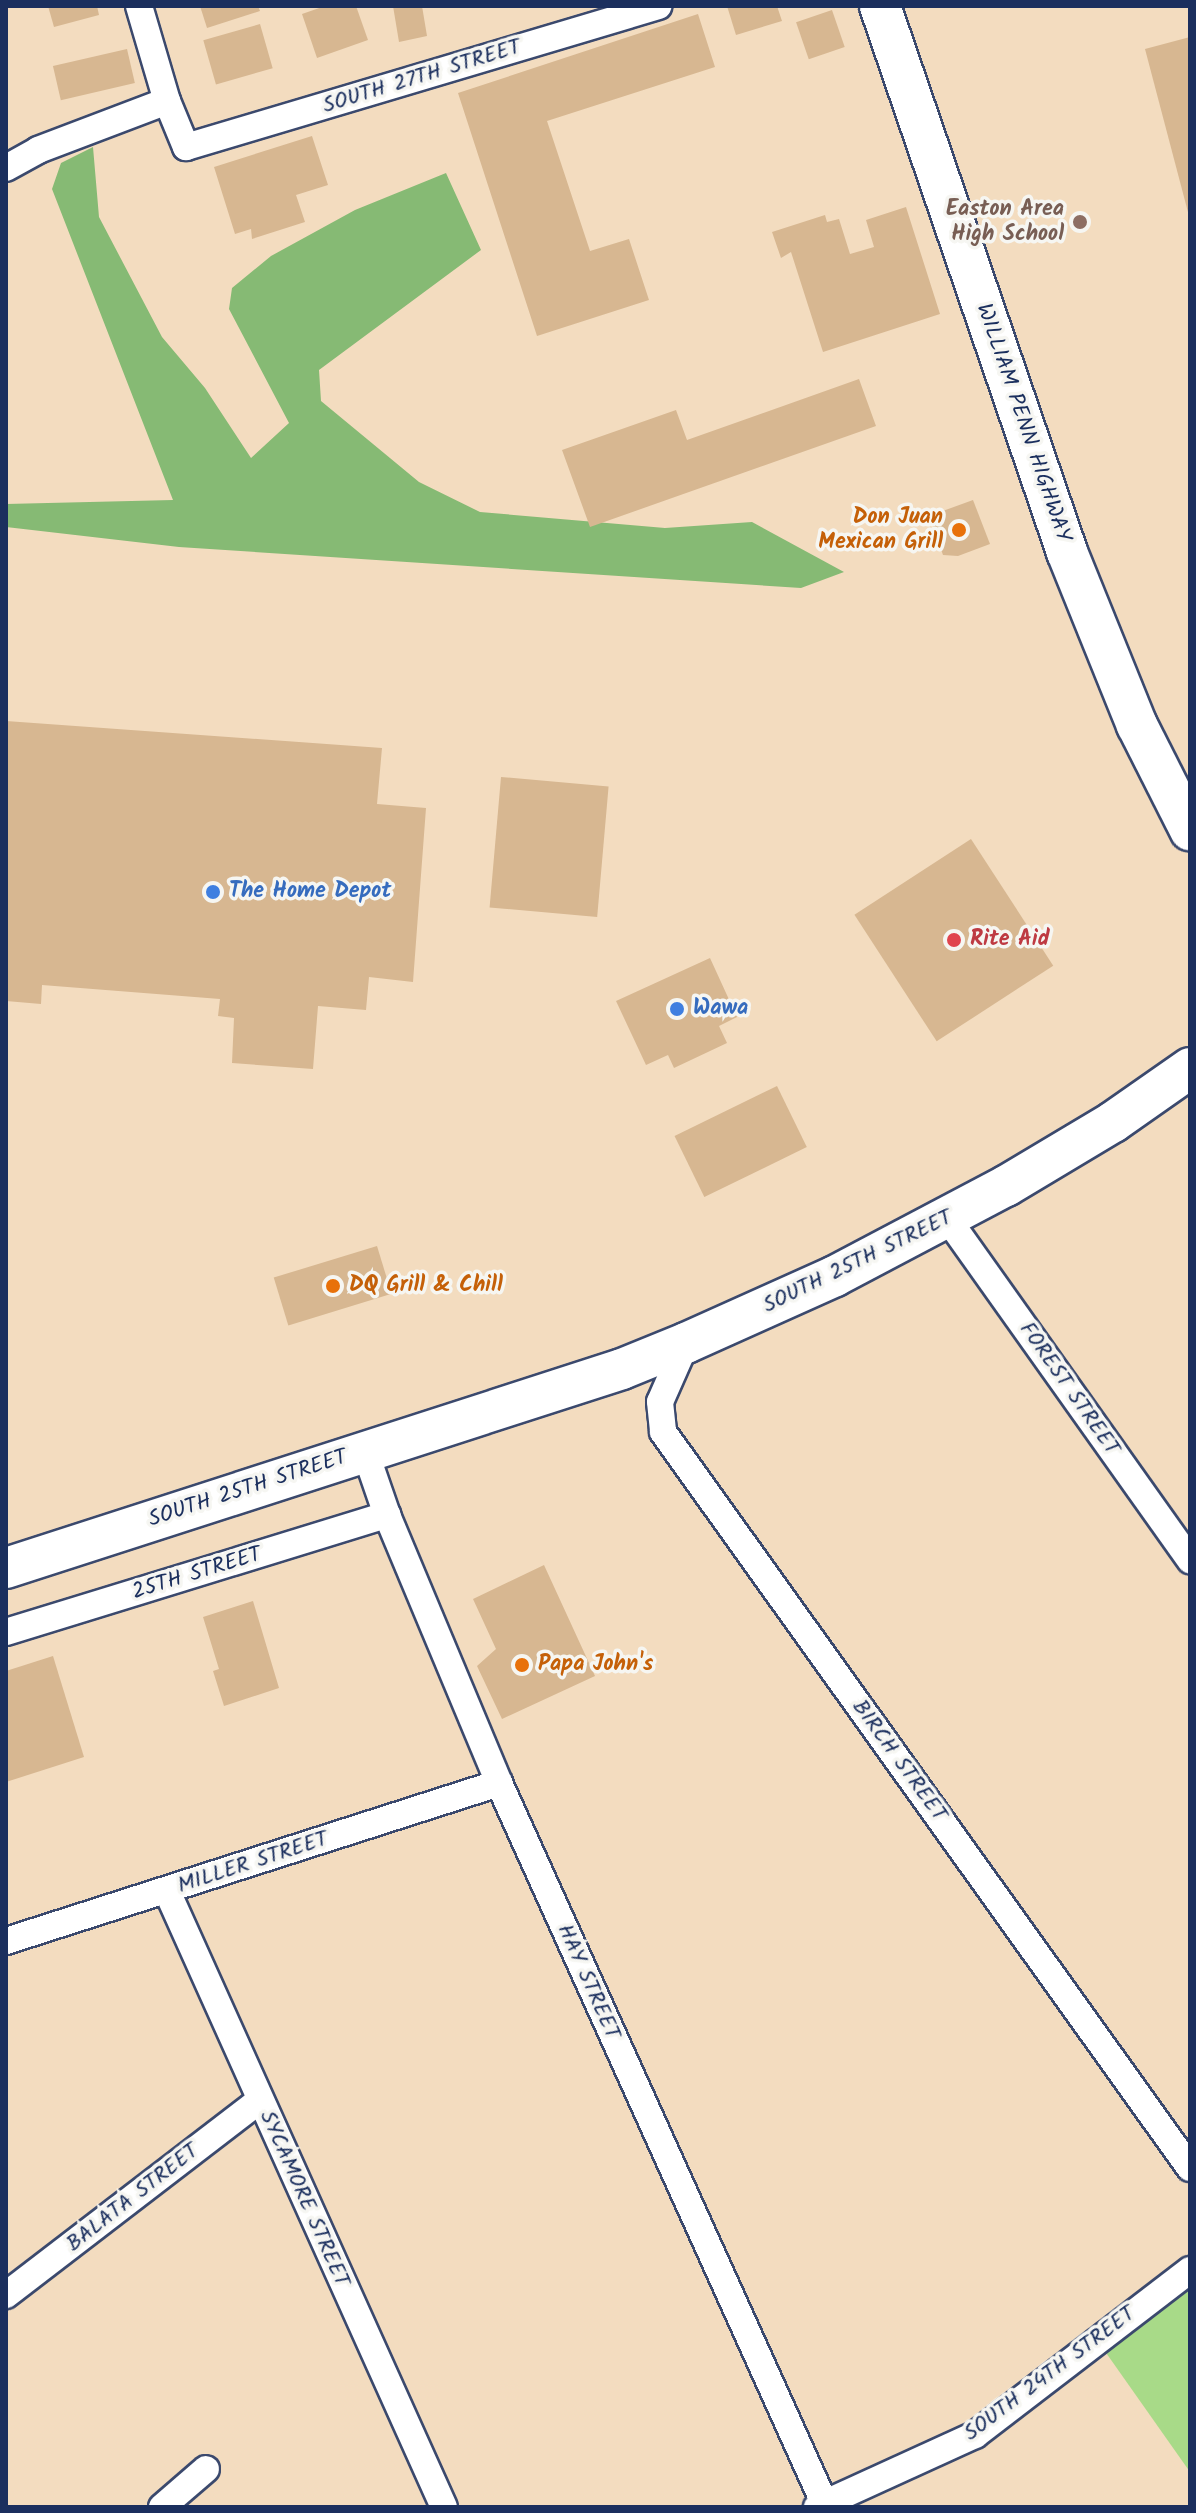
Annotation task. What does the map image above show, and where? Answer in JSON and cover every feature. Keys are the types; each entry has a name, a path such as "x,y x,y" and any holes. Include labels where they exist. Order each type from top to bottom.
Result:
{"main road":[{"name":"WILLIAM PENN HIGHWAY","path":"880,6 1067,552 1137,725 1190,830"},
{"name":"SOUTH 25TH STREET","path":"6,1568 622,1369 686,1343 835,1276 947,1218 1075,1146 1190,1068"}],"street":[{"path":"6,168 38,150 167,101 139,6"},
{"name":"SOUTH 27TH STREET","path":"167,101 186,147 658,6"},
{"name":"FOREST STREET","path":"947,1218 1190,1560"},
{"name":"BIRCH STREET","path":"686,1343 660,1402 663,1432 1190,2168"},
{"name":"HAY STREET","path":"365,1451 387,1515 499,1783 822,2506"},
{"name":"25TH STREET","path":"6,1632 387,1515"},
{"name":"MILLER STREET","path":"6,1941 499,1783"},
{"name":"SYCAMORE STREET","path":"167,1891 444,2507"},
{"name":"BALATA STREET","path":"6,2295 260,2100"},
{"name":"SOUTH 24TH STREET","path":"822,2506 975,2435 1190,2270"},
{"path":"162,2507 206,2469"}],"green space":[{"path":"93,147 99,217 162,337 205,388 251,458 289,423 229,309 232,288 271,256 355,210 446,173 481,250 319,370 321,401 419,482 480,512 665,528 752,522 844,572 801,588 179,547 6,527 6,504 173,500 52,189 61,163"},
{"path":"1190,2270 1190,2472 1097,2340"}],"building":[{"path":"48,6 97,6 99,15 54,27"},
{"path":"200,6 258,6 260,11 207,28"},
{"path":"325,6 356,6 368,40 317,58 302,14"},
{"path":"393,6 422,6 427,36 399,42"},
{"path":"727,6 777,6 782,21 736,35"},
{"path":"832,10 845,47 809,59 796,22"},
{"path":"698,14 715,67 547,121 590,251 629,239 649,300 537,336 458,93"},
{"path":"260,24 273,68 216,84 203,40"},
{"path":"1190,37 1190,216 1189,216 1145,49"},
{"path":"127,49 135,83 61,100 53,66"},
{"path":"312,136 328,185 296,195 305,222 252,239 251,229 235,234 214,167"},
{"path":"906,207 940,314 823,352 791,252 781,258 772,232 825,215 827,222 839,219 850,254 874,247 866,220"},
{"path":"859,379 876,426 590,527 562,450 676,410 687,440"},
{"name":"Don Juan Mexican Grill","path":"973,500 990,544 958,556 943,555 929,516"},
{"name":"The Home Depot","path":"6,721 382,748 377,804 426,808 413,982 369,977 366,1010 318,1006 313,1069 232,1063 234,1018 218,1016 220,999 42,985 41,1004 6,1001"},
{"path":"501,777 609,786 597,917 490,908"},
{"name":"Rite Aid","path":"971,839 1053,966 937,1041 854,915"},
{"name":"Wawa","path":"710,958 737,1017 719,1026 727,1043 674,1068 668,1055 646,1065 616,1001"},
{"path":"777,1086 807,1147 704,1197 675,1136"},
{"name":"DQ Grill & Chill","path":"377,1246 392,1294 288,1325 274,1278"},
{"path":"544,1565 595,1676 502,1719 477,1666 496,1649 473,1599"},
{"path":"253,1601 279,1688 224,1706 213,1671 219,1669 203,1617"},
{"path":"53,1656 84,1757 6,1782 6,1671"}],"place":[{"name":"Easton Area High School","path":"1080,222"},
{"name":"Don Juan Mexican Grill","path":"959,530"},
{"name":"The Home Depot","path":"213,892"},
{"name":"Rite Aid","path":"954,940"},
{"name":"Wawa","path":"677,1009"},
{"name":"DQ Grill & Chill","path":"333,1286"},
{"name":"Papa John's","path":"522,1665"}]}
